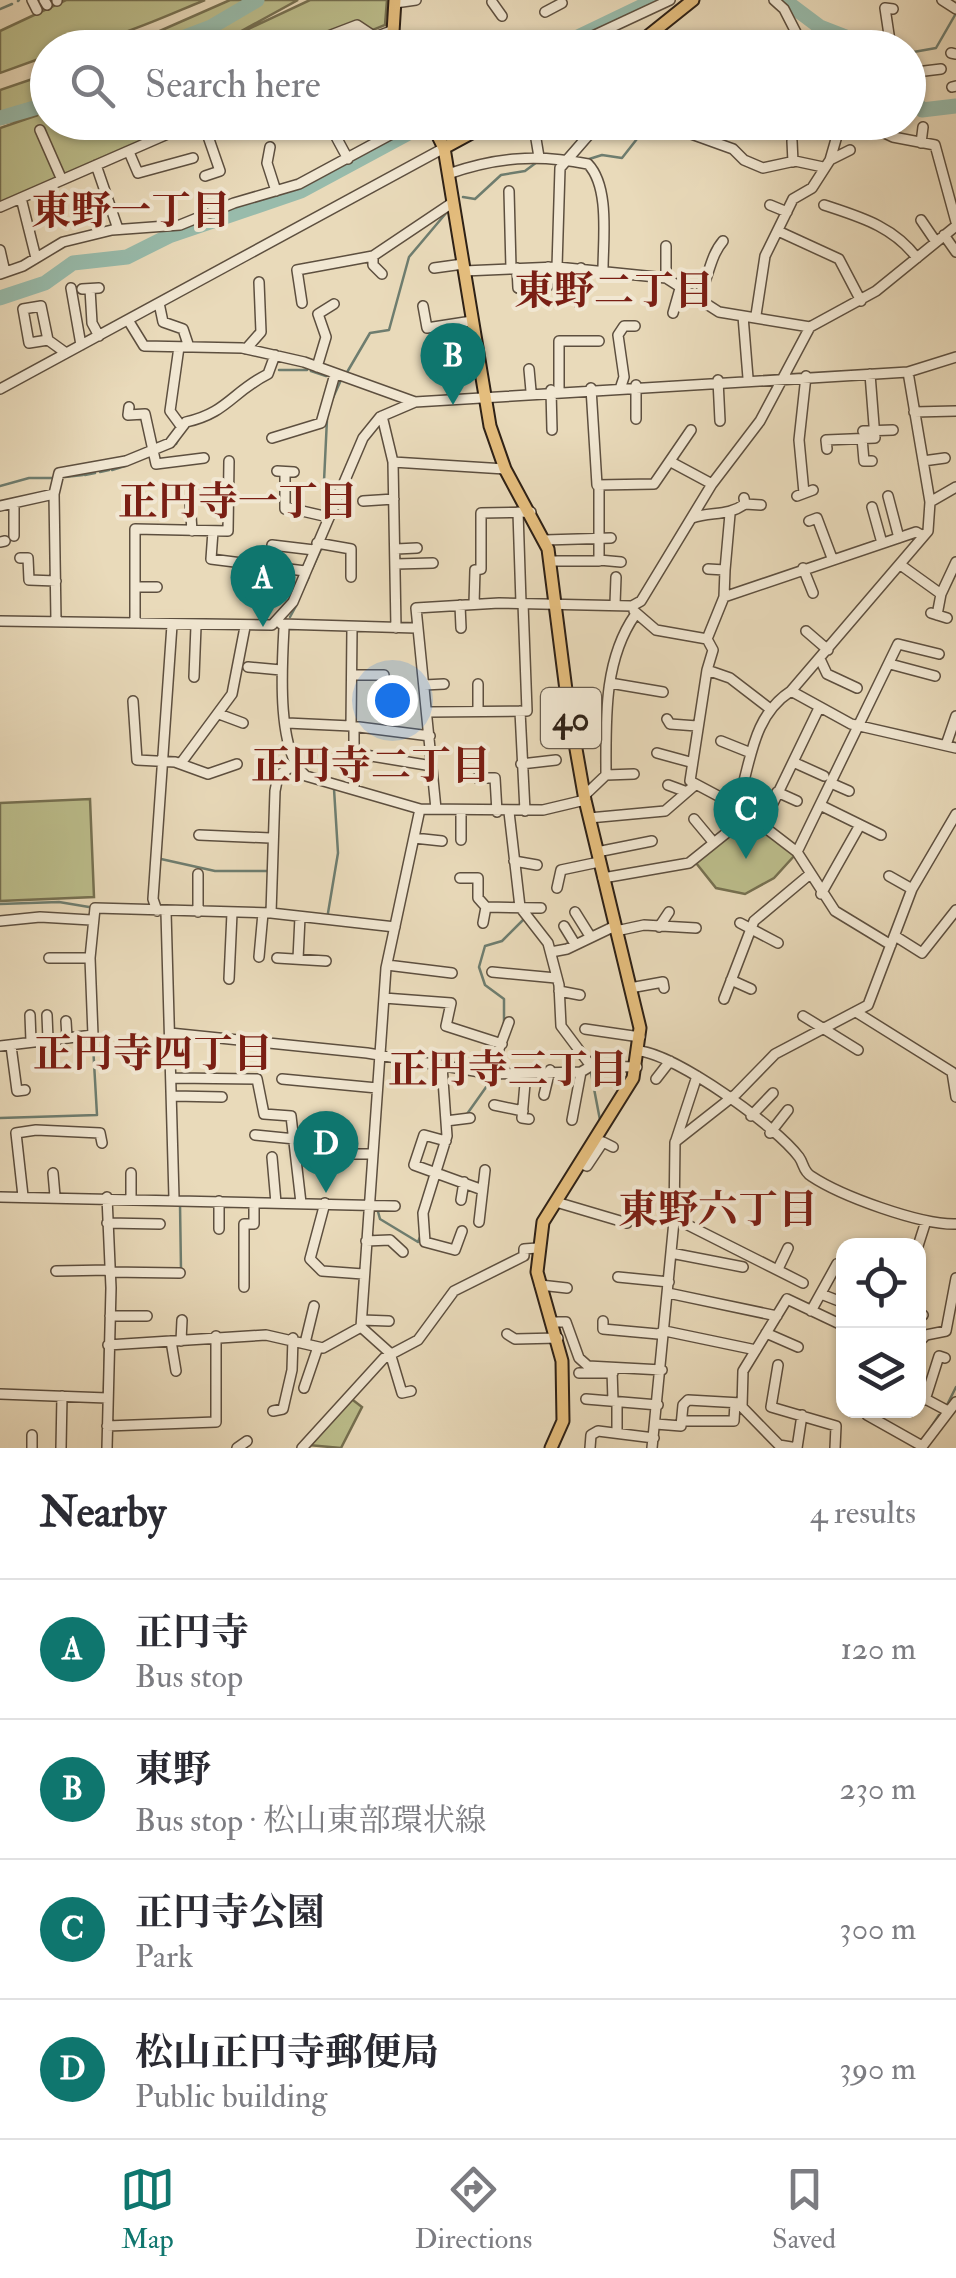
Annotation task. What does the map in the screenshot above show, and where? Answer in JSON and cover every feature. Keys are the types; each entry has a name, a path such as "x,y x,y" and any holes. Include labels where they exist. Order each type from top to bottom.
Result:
{"main road":[{"path":"654,30 692,0"},
{"path":"391,30 395,2"},
{"name":"40","path":"441,140 494,440 525,512 545,540 550,561 553,603 585,798 640,1044 637,1067 544,1222 537,1248 540,1285 558,1338 563,1420 551,1448"},
{"path":"444,148 459,140"}],"street":[{"path":"395,2 416,0"},
{"path":"497,9 508,0"},
{"path":"606,30 670,0"},
{"path":"774,0 784,9 795,30"},
{"path":"888,30 885,8 892,8"},
{"path":"926,71 941,69"},
{"path":"44,140 62,180"},
{"path":"0,207 155,140"},
{"path":"205,176 220,171 209,140"},
{"path":"338,140 348,159"},
{"path":"0,250 3,273 63,242 118,229 180,225 276,192 382,140"},
{"path":"536,140 539,157"},
{"path":"548,286 557,187 564,160 582,140"},
{"path":"709,140 733,148 744,160 762,168 792,162 826,164 850,150"},
{"path":"756,315 761,267 793,199 812,188 834,140"},
{"path":"912,140 935,145 956,224 861,301 810,328 783,376 760,421 712,484 619,641 610,683 606,775 585,798 525,811 420,809 318,782 294,764 281,670 281,625 363,438 382,416 415,402 484,394 783,376 908,372 954,358 956,372"},
{"path":"792,141 792,162"},
{"path":"270,147 267,163 276,192"},
{"path":"0,374 4,387 444,148"},
{"path":"129,152 138,173 193,158"},
{"path":"216,160 230,153"},
{"path":"448,174 498,158 539,157 588,164 597,176 603,270"},
{"path":"96,165 118,229"},
{"path":"509,191 518,288"},
{"path":"21,198 36,258"},
{"path":"302,303 296,270 373,256 452,203"},
{"path":"770,205 787,212"},
{"path":"824,205 869,220 897,236 917,258"},
{"path":"921,220 956,252"},
{"path":"778,231 839,259 861,301"},
{"path":"699,296 718,260 723,241"},
{"path":"666,246 666,278"},
{"path":"373,256 373,265 382,274"},
{"path":"434,268 582,268 666,278 719,312 756,315 810,328"},
{"path":"580,304 582,268"},
{"path":"246,349 261,332 259,282"},
{"path":"673,313 680,284"},
{"path":"81,345 86,289 92,323 99,336"},
{"path":"159,303 163,322 183,330 184,347 170,414 181,426"},
{"path":"317,367 326,337 318,314 334,304"},
{"path":"423,306 427,328 472,321"},
{"path":"743,316 748,378"},
{"path":"260,318 274,317"},
{"path":"128,320 144,346 246,349 317,367 415,402"},
{"path":"622,386 618,334 624,326 635,326"},
{"path":"48,340 66,354"},
{"path":"552,430 559,340 599,341"},
{"path":"56,620 54,494 59,473 97,469 170,444 181,426 223,410 244,387 271,371 275,355"},
{"path":"529,368 531,391"},
{"path":"736,806 750,753 768,708 791,691 876,587 902,566 930,522 908,372"},
{"path":"278,439 321,424 335,374"},
{"path":"827,448 826,440 862,435 876,438 870,374"},
{"path":"805,493 800,440 806,376"},
{"path":"718,380 720,421"},
{"path":"636,385 636,420"},
{"path":"591,388 593,481 599,486 654,484 690,430"},
{"path":"128,407 128,414 145,414 152,451 160,465 204,458"},
{"path":"914,412 956,411"},
{"path":"382,416 393,462 396,628"},
{"path":"875,430 893,430"},
{"path":"862,435 864,461 872,460"},
{"path":"923,461 945,458"},
{"path":"393,462 505,468"},
{"path":"671,462 712,484"},
{"path":"135,623 135,529 228,531 235,504 232,466"},
{"path":"285,472 285,510 328,517"},
{"path":"599,486 599,560"},
{"path":"930,502 956,487"},
{"path":"0,506 54,494"},
{"path":"888,496 898,538"},
{"path":"363,500 394,499"},
{"path":"190,501 192,531"},
{"path":"707,639 724,597 730,514 744,501 761,505"},
{"path":"8,534 14,502"},
{"path":"872,507 882,543"},
{"path":"428,712 528,711 522,603 525,512 481,513 481,570 475,570 474,604"},
{"path":"692,518 707,513 730,514"},
{"path":"809,521 817,518 832,558"},
{"path":"213,531 210,558 305,572"},
{"path":"724,597 916,532 923,536"},
{"path":"545,540 611,538"},
{"path":"272,545 352,549 351,577"},
{"path":"396,548 418,548"},
{"path":"20,558 28,558 29,580 56,580"},
{"path":"550,561 621,562"},
{"path":"938,615 941,594 956,562"},
{"path":"396,564 433,563"},
{"path":"902,566 941,594"},
{"path":"802,568 813,593"},
{"path":"708,569 725,570"},
{"path":"615,604 616,577"},
{"path":"135,587 157,587"},
{"path":"436,809 416,608 615,604 634,610 666,634 707,639"},
{"path":"460,605 461,628"},
{"path":"0,621 416,628"},
{"path":"172,625 153,899 161,912 174,1078 174,1198"},
{"path":"194,677 196,626"},
{"path":"181,763 232,694 245,628"},
{"path":"352,628 354,789"},
{"path":"796,640 808,629 828,650"},
{"path":"691,789 690,762 713,650 707,639"},
{"path":"797,852 898,644 938,654"},
{"path":"820,659 828,674 857,688"},
{"path":"890,664 935,676"},
{"path":"248,667 281,670"},
{"path":"706,670 730,678 768,708"},
{"path":"352,676 384,676"},
{"path":"610,683 662,692"},
{"path":"424,685 444,684"},
{"path":"478,684 478,711"},
{"path":"791,691 860,726 951,747 956,716"},
{"path":"133,701 137,760 181,763 208,774 237,764"},
{"path":"762,824 819,708"},
{"path":"520,711 525,811"},
{"path":"219,714 243,723"},
{"path":"667,719 670,724 696,726"},
{"path":"408,721 409,734"},
{"path":"287,723 430,736"},
{"path":"721,741 750,753"},
{"path":"353,753 432,766"},
{"path":"658,753 690,762"},
{"path":"521,764 556,760"},
{"path":"793,762 824,776"},
{"path":"259,957 278,776 294,764"},
{"path":"476,778 489,774 495,778 498,812"},
{"path":"606,775 634,774"},
{"path":"668,784 691,789 750,814 797,852 821,894 851,923 922,953 956,910"},
{"path":"833,784 849,791"},
{"path":"590,818 660,812 691,789"},
{"path":"777,792 797,802"},
{"path":"822,806 881,835"},
{"path":"410,1390 402,1393 390,1353 362,1324 387,965 420,809"},
{"path":"461,811 461,840"},
{"path":"510,812 520,907 550,952 559,991 560,1026 586,1069 572,1120"},
{"path":"603,878 689,864 750,814"},
{"path":"675,1142 775,1054 856,1012 874,997 912,889 955,818"},
{"path":"694,819 714,844"},
{"path":"821,894 860,825"},
{"path":"200,835 270,838"},
{"path":"414,838 442,841"},
{"path":"557,888 561,870 652,841"},
{"path":"514,861 538,865"},
{"path":"198,874 198,912"},
{"path":"724,999 754,921 809,875"},
{"path":"889,876 912,889"},
{"path":"460,878 478,878 478,898 486,906 541,908"},
{"path":"483,923 486,906"},
{"path":"25,1090 17,1091 5,1046 92,1035 90,920 95,908 266,914 395,926"},
{"path":"575,912 590,936"},
{"path":"659,927 669,912"},
{"path":"232,913 232,974"},
{"path":"0,921 40,917 90,920"},
{"path":"298,959 300,917"},
{"path":"740,923 778,943"},
{"path":"564,926 575,944"},
{"path":"550,952 616,929 696,928"},
{"path":"49,958 90,958"},
{"path":"277,958 326,961"},
{"path":"387,965 429,965 452,973"},
{"path":"497,970 556,978"},
{"path":"731,980 751,990"},
{"path":"630,988 662,982 664,988"},
{"path":"559,991 580,995"},
{"path":"384,998 451,1003 446,1026 502,1044"},
{"path":"856,1012 952,1072 956,1097"},
{"path":"30,1015 31,1041"},
{"path":"47,1015 48,1040"},
{"path":"803,1016 858,1050"},
{"path":"66,1021 67,1038"},
{"path":"498,1074 509,1022"},
{"path":"585,1029 640,1044 730,1097 799,1157 810,1176 864,1202 926,1221 956,1224"},
{"path":"170,1032 498,1074 637,1067"},
{"path":"656,1079 670,1061"},
{"path":"442,1066 446,1141 423,1214 425,1242 455,1250 462,1231"},
{"path":"544,1095 550,1070"},
{"path":"494,1105 526,1115 526,1072"},
{"path":"590,1448 593,1432 618,1432 649,1443 656,1424 672,1253 675,1142 697,1076"},
{"path":"174,1078 257,1079 264,1114 290,1116 301,1203"},
{"path":"282,1080 377,1088"},
{"path":"751,1116 773,1093"},
{"path":"174,1096 222,1097"},
{"path":"770,1133 786,1112 795,1121"},
{"path":"446,1121 470,1118"},
{"path":"23,1196 16,1134 36,1130 100,1133 102,1143"},
{"path":"318,1130 338,1130 339,1154 372,1154"},
{"path":"446,1141 424,1135 414,1164 480,1189"},
{"path":"260,1139 295,1139"},
{"path":"580,1163 587,1166 604,1142 613,1147"},
{"path":"272,1158 276,1203"},
{"path":"479,1222 485,1170"},
{"path":"53,1173 55,1196"},
{"path":"131,1173 131,1198"},
{"path":"461,1200 464,1182"},
{"path":"0,1197 369,1202 395,1206"},
{"path":"107,1198 107,1448"},
{"path":"219,1201 220,1228"},
{"path":"325,1202 310,1259 322,1271 363,1274"},
{"path":"556,1202 623,1221 622,1206"},
{"path":"243,1287 239,1254 244,1224 254,1224 254,1203"},
{"path":"674,1218 803,1284"},
{"path":"921,1238 926,1221"},
{"path":"107,1223 160,1224"},
{"path":"366,1241 390,1240 403,1252"},
{"path":"302,1448 390,1353 418,1340 454,1291 524,1256 524,1249 537,1248"},
{"path":"778,1269 788,1248"},
{"path":"672,1253 743,1267"},
{"path":"811,1311 836,1266"},
{"path":"56,1271 180,1273"},
{"path":"618,1277 776,1316"},
{"path":"926,1335 944,1333 953,1310 956,1278"},
{"path":"540,1285 566,1288"},
{"path":"821,1294 836,1300"},
{"path":"682,1421 734,1421 743,1371 787,1299 836,1322"},
{"path":"306,1342 314,1306"},
{"path":"110,1316 148,1316"},
{"path":"176,1371 176,1341 182,1320"},
{"path":"108,1345 216,1336 293,1338 318,1347 329,1346 362,1324 389,1321"},
{"path":"603,1321 603,1329 665,1331 756,1350"},
{"path":"554,1322 566,1322 583,1363 613,1370"},
{"path":"766,1332 798,1347"},
{"path":"507,1334 558,1338"},
{"path":"107,1426 216,1422 216,1336"},
{"path":"273,1411 284,1409 293,1338"},
{"path":"304,1388 318,1347"},
{"path":"926,1388 938,1356 946,1358"},
{"path":"778,1365 771,1407 836,1426 835,1448"},
{"path":"613,1370 618,1432"},
{"path":"579,1373 662,1370"},
{"path":"277,1388 289,1388"},
{"path":"0,1394 107,1398"},
{"path":"62,1396 62,1448"},
{"path":"586,1399 658,1406"},
{"path":"872,1418 922,1447 954,1404 926,1399"},
{"path":"656,1424 682,1426 688,1400 738,1403 779,1445 797,1448 802,1416"},
{"path":"767,1448 768,1434"},
{"path":"19,1442 32,1441"},
{"path":"236,1448 248,1441"}],"green space":[{"path":"66,0 205,0 131,30 30,30 30,62 0,73 0,31"},
{"path":"230,0 298,0 243,30 162,30"},
{"path":"310,0 387,0 385,25 373,30 246,30"},
{"path":"30,80 30,117 0,124 0,90"},
{"path":"30,118 30,140 149,140 0,204 0,128"},
{"path":"90,799 94,897 0,901 0,803"},
{"path":"750,818 795,855 774,878 745,894 716,888 696,863"},
{"path":"349,1397 362,1407 341,1448 308,1445"}],"waterway":[{"path":"203,30 257,0"},
{"path":"592,30 655,0"},
{"path":"784,0 828,30"},
{"path":"0,9 12,4"},
{"path":"926,50 936,48 955,15"},
{"path":"926,110 956,106"},
{"path":"0,118 30,109"},
{"path":"0,298 45,283 73,263 127,257 169,236 301,191 396,140"},
{"path":"586,160 602,155 622,158 636,140"},
{"path":"463,197 475,199 501,175 525,171 537,162"},
{"path":"346,374 370,333 389,330 409,257 447,212"},
{"path":"279,370 307,370"},
{"path":"311,371 326,376"},
{"path":"233,393 254,377"},
{"path":"331,402 341,380"},
{"path":"323,502 327,419"},
{"path":"176,444 180,436"},
{"path":"112,470 125,466"},
{"path":"100,472 109,470"},
{"path":"85,475 95,473"},
{"path":"65,477 83,475"},
{"path":"0,486 29,478 52,478"},
{"path":"312,569 321,549"},
{"path":"303,589 309,577"},
{"path":"290,617 296,606"},
{"path":"328,913 338,853 334,789"},
{"path":"161,859 215,871 267,871"},
{"path":"0,904 59,902 89,907"},
{"path":"504,1024 504,999 485,985 479,967 485,946 502,941 526,917"},
{"path":"0,1118 97,1115 93,1045"},
{"path":"467,1114 489,1083 494,1066"},
{"path":"591,1073 600,1120"},
{"path":"180,1204 181,1270"},
{"path":"377,1208 380,1219 418,1242 420,1237"},
{"path":"104,1389 105,1348"},
{"path":"947,1405 956,1387"},
{"path":"926,1435 939,1415"}],"place":[{"name":"東野","path":"453,405"},
{"name":"正円寺","path":"263,627"},
{"name":"正円寺公園","path":"746,859"},
{"name":"松山正円寺郵便局","path":"326,1193"}],"district":[{"name":"東野一丁目","path":"131,210"},
{"name":"東野二丁目","path":"614,290"},
{"name":"正円寺一丁目","path":"238,501"},
{"name":"正円寺二丁目","path":"371,765"},
{"name":"正円寺四丁目","path":"153,1053"},
{"name":"正円寺三丁目","path":"508,1069"},
{"name":"東野六丁目","path":"718,1209"}]}
